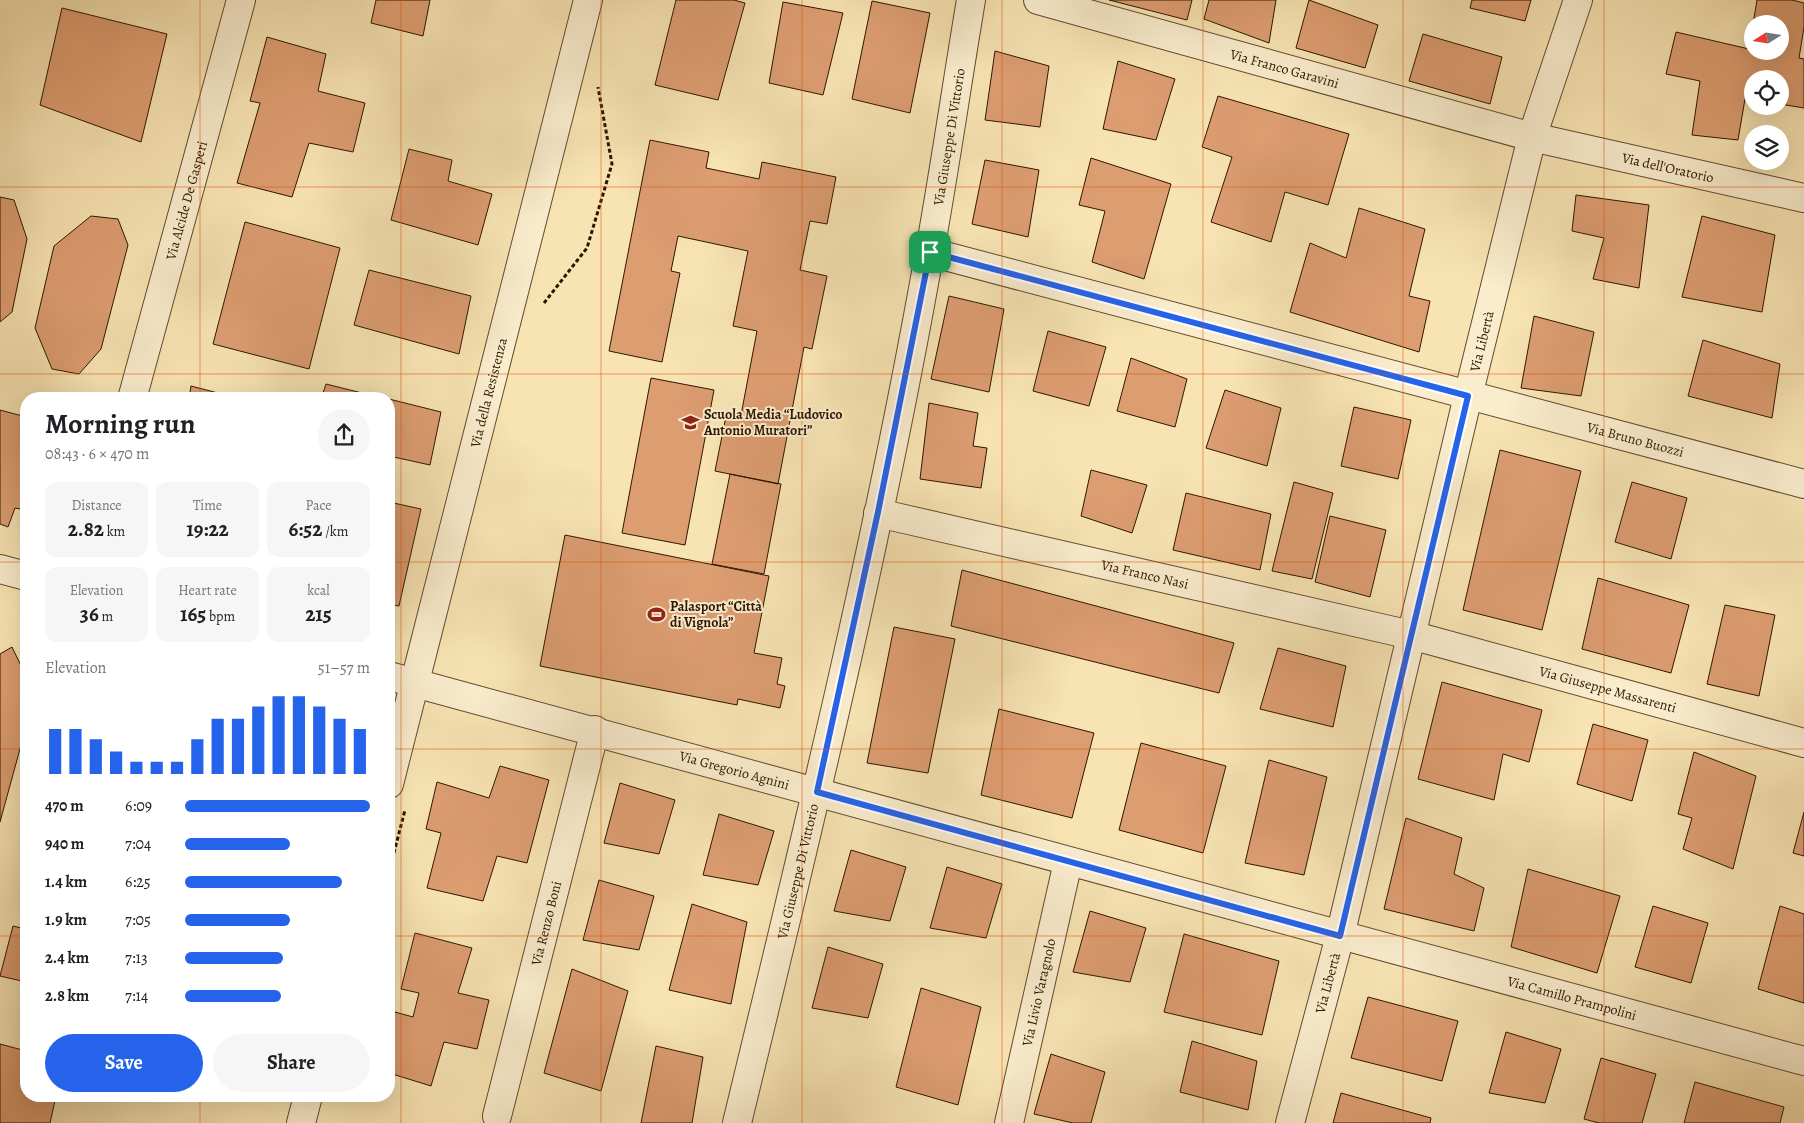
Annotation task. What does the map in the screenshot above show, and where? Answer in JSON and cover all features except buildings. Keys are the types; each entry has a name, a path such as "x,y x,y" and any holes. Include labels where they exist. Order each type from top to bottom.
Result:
{"street":[{"name":"Via Alcide De Gasperi","path":"134,392 240,0"},
{"name":"Via della Resistenza","path":"395,761 588,0"},
{"name":"Via Giuseppe Di Vittorio","path":"737,1123 817,792 878,512 930,252 971,0"},
{"name":"Via Franco Garavini","path":"1038,0 1532,137"},
{"name":"Via Libertà","path":"1290,1123 1340,936 1468,396 1532,137 1578,0"},
{"name":"Via dell'Oratorio","path":"1532,137 1804,198"},
{"name":"Via Bruno Buozzi","path":"930,252 1804,484"},
{"name":"Via Franco Nasi","path":"878,512 1411,634"},
{"path":"0,569 20,574"},
{"name":"Via Giuseppe Massarenti","path":"1411,634 1804,743"},
{"name":"Via Gregorio Agnini","path":"395,678 595,730 1340,936"},
{"name":"Via Renzo Boni","path":"497,1116 595,730"},
{"name":"Via Livio Varagnolo","path":"1009,1123 1068,862"},
{"name":"Via Camillo Prampolini","path":"1340,936 1804,1061"},
{"path":"301,1123 306,1102"}],"place":[{"name":"Scuola Media “Ludovico Antonio Muratori”","path":"690,422"},
{"name":"Palasport “Città di Vignola”","path":"656,614"}],"route":[{"path":"930,252 1468,396 1340,936 817,792 878,512 930,252"}]}
